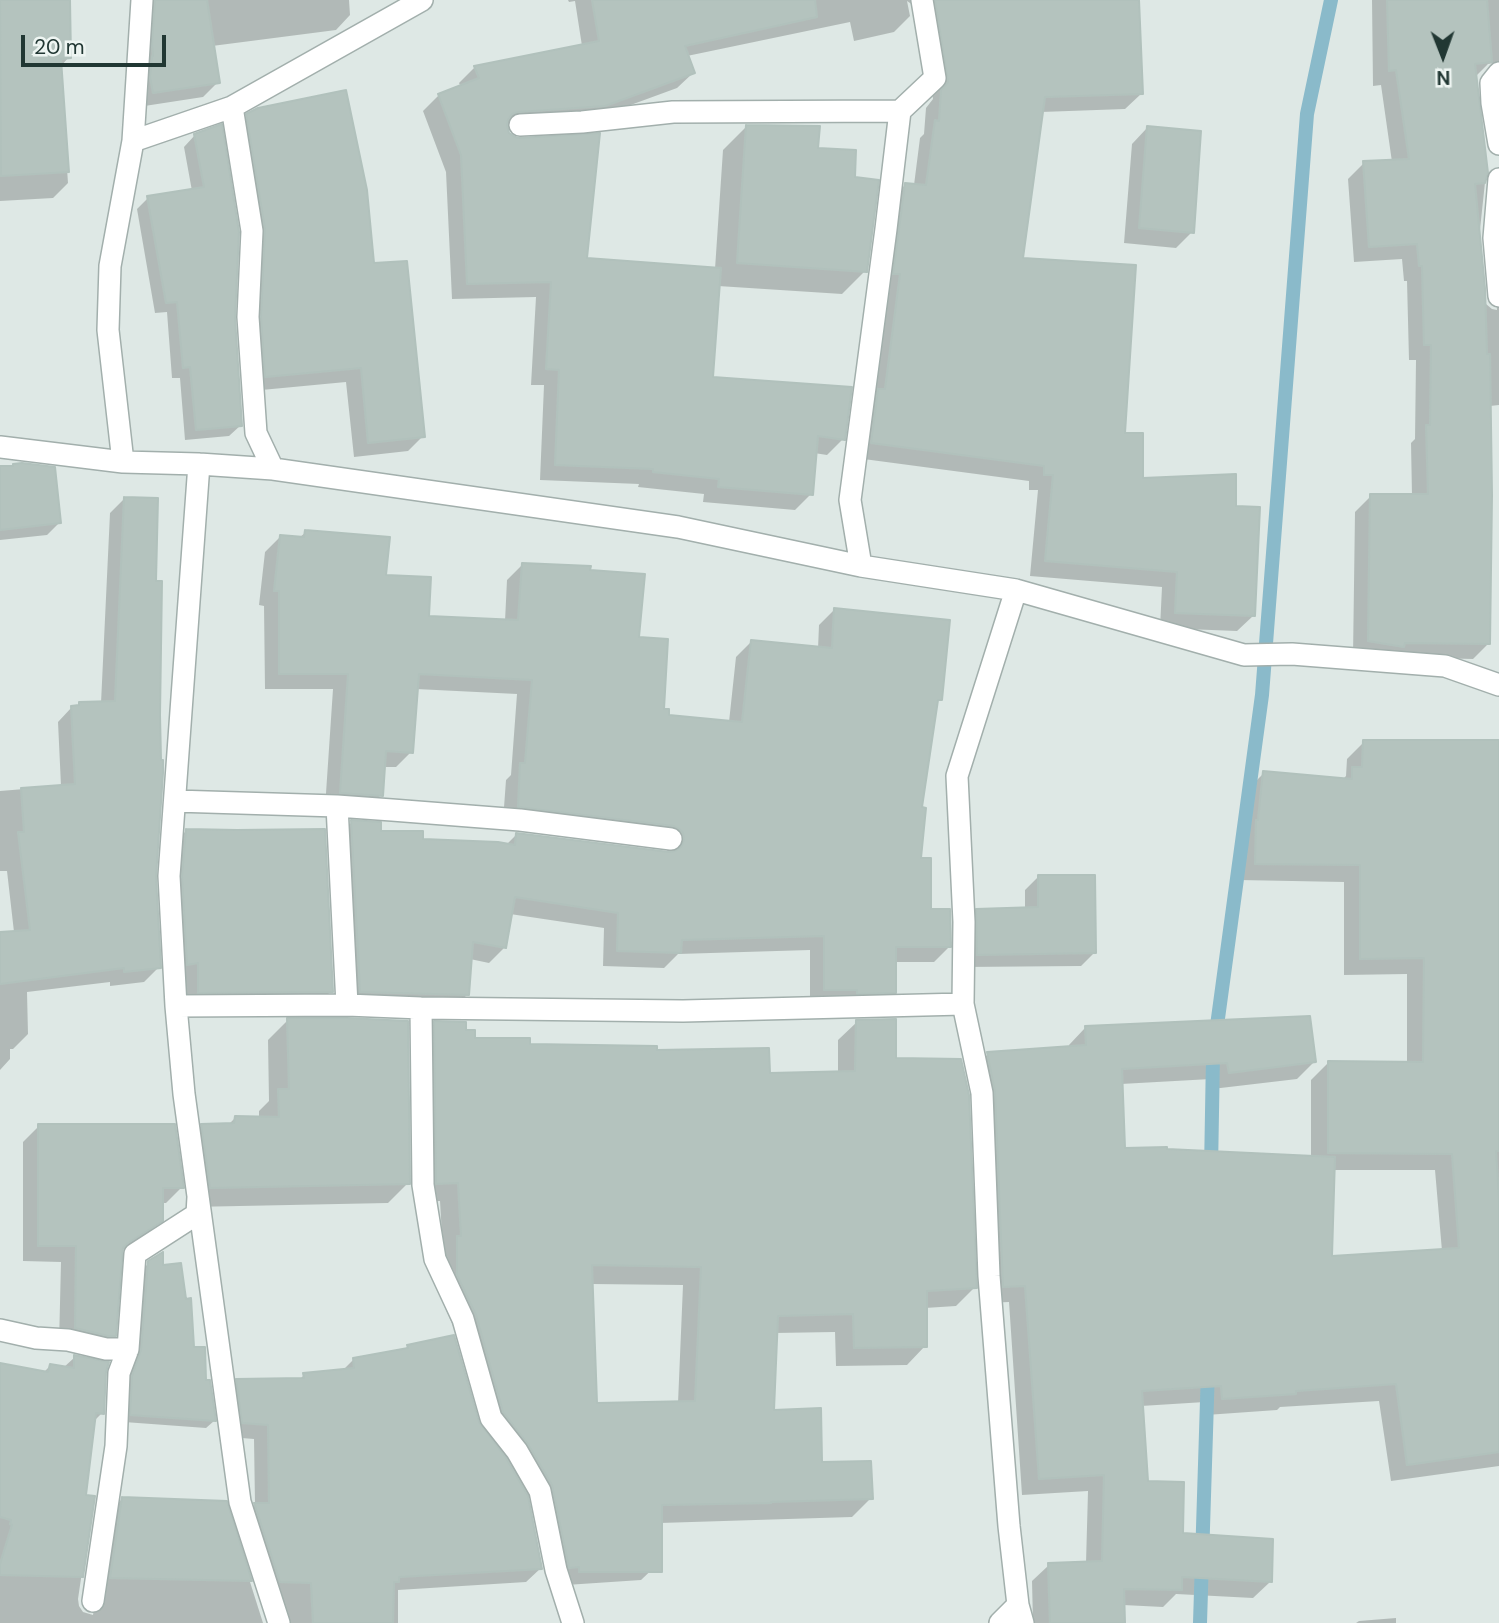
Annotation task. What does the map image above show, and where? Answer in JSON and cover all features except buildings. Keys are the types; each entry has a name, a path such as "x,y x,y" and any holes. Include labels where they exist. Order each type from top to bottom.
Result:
{"street":[{"path":"123,462 108,330 110,267 133,141 142,0"},
{"path":"133,141 232,107 422,0"},
{"path":"861,566 850,500 900,111 935,79 922,0"},
{"path":"1499,73 1491,83 1499,144"},
{"path":"232,107 252,231 247,317 256,433 273,469"},
{"path":"520,125 582,122 673,112 900,111"},
{"path":"1499,179 1494,238 1499,296"},
{"path":"0,447 123,462 273,469 678,527 861,566 1016,590 1244,655 1292,654 1445,666 1499,685"},
{"path":"199,464 169,876 176,1006 184,1094 240,1502 279,1623"},
{"path":"1000,1623 1021,1614 1009,1526 989,1276 982,1093 963,1004 964,922 957,776 1016,590"},
{"path":"175,801 337,806 520,820 671,839"},
{"path":"337,806 347,1005"},
{"path":"176,1006 347,1005 683,1011 963,1004"},
{"path":"421,1008 423,1185 435,1259 463,1319 491,1418 517,1451 540,1491 556,1570 573,1623"},
{"path":"93,1601 116,1446 119,1373 128,1349 135,1254 197,1214 198,1192"},
{"path":"0,1330 36,1338 68,1340 106,1349 128,1349"}],"waterway":[{"path":"1211,1170 1213,1055 1262,695 1307,114 1331,0"},
{"path":"1200,1623 1208,1369"}]}
